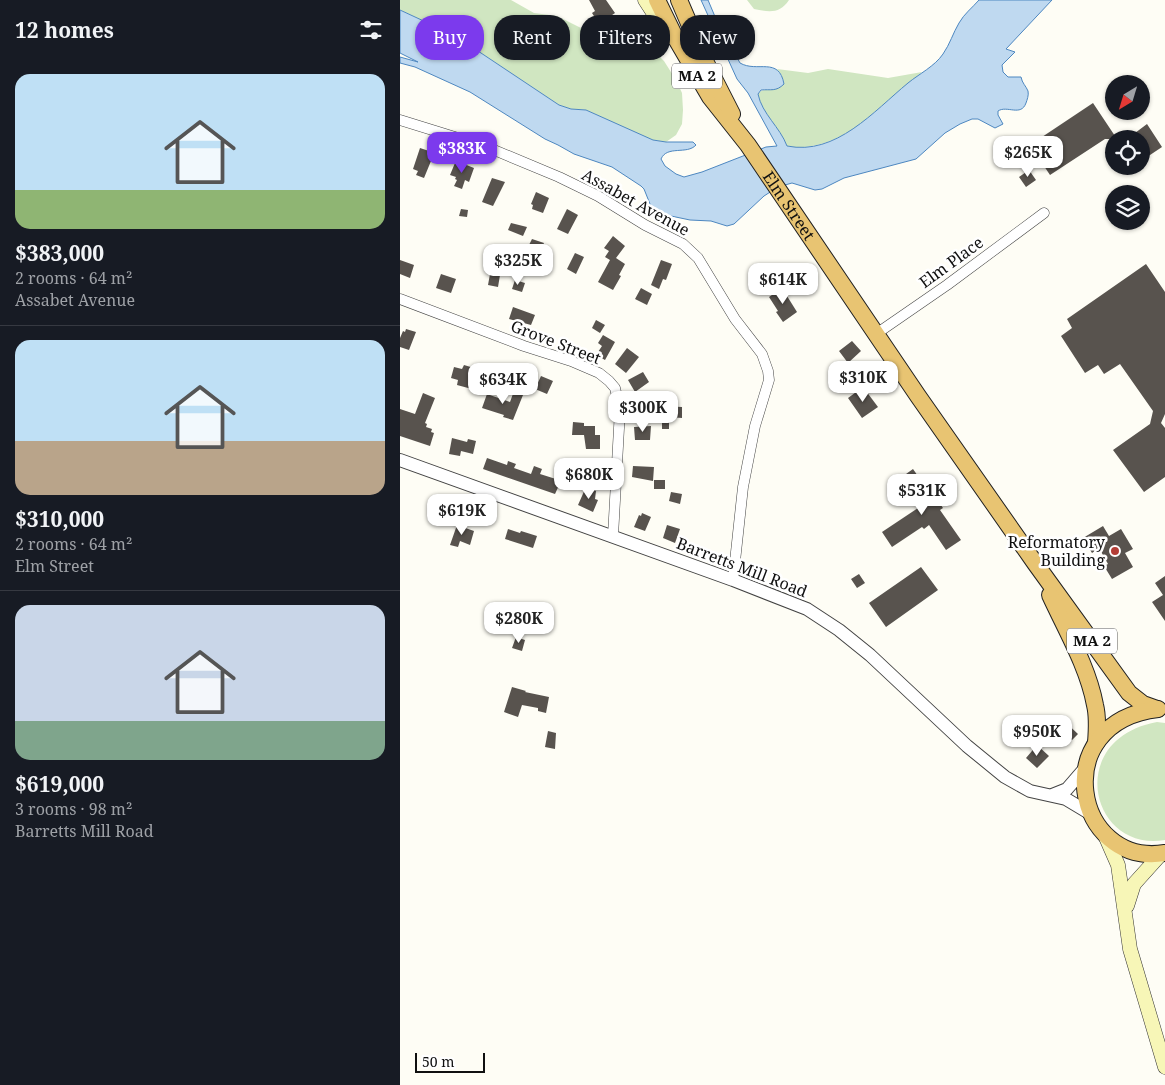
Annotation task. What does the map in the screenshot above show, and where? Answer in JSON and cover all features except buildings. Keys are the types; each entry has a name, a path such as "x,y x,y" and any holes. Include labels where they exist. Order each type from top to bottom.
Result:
{"highway":[{"name":"MA 2","path":"657,0 675,38 701,82 721,112 748,145"},
{"name":"MA 2","path":"679,0 706,63 748,145"},
{"name":"Elm Street","path":"748,145 1035,563 1129,692 1142,704 1161,709"},
{"name":"Elm Street","path":"1035,563 1088,680 1096,706 1096,743"},
{"path":"1096,743 1106,732 1123,719 1138,713 1161,709"},
{"name":"MA 2","path":"1096,743 1091,751 1086,767 1084,789 1092,814 1104,832 1116,842 1135,852 1164,853"}],"main road":[{"path":"644,0 701,82"},
{"path":"1104,832 1118,865 1130,949 1165,1067"},
{"path":"1126,920 1128,900 1134,884 1164,853"}],"street":[{"name":"Assabet Avenue","path":"400,120 487,147 558,177 598,196 645,225 683,244 698,258 735,319 762,354 769,380 755,426 743,486 733,580"},
{"name":"Elm Place","path":"876,334 947,285 1044,213"},
{"name":"Grove Street","path":"400,299 524,346 570,361 599,373 609,381 615,388 620,410 613,536"},
{"name":"Barretts Mill Road","path":"400,460 791,602 823,619 870,655 994,769 1021,788 1074,803 1092,814"},
{"path":"1052,796 1067,789 1086,767"}],"green space":[{"path":"400,0 511,0 534,13 549,15 494,15 494,60 570,60 570,22 580,28 580,60 663,60 682,93 682,124 676,135 666,142 653,140 586,110 571,109 559,105 484,55 484,15 415,15 415,17 400,10"},
{"path":"747,0 789,0 782,8 769,11 754,9"},
{"path":"777,69 808,73 828,69 888,78 922,72 857,127 841,136 815,146 796,147 787,146 763,108 758,94 782,76"},
{"path":"1157,722 1165,723 1165,840 1139,839 1119,829 1105,813 1098,792 1099,770 1108,749 1128,732"}],"water":[{"path":"701,0 708,0 714,15 708,15"},
{"path":"979,0 1052,0 1006,49 1015,52 1002,65 1003,72 1008,77 1021,77 1028,94 1026,103 1021,109 998,111 1003,124 995,128 978,119 972,119 945,133 916,159 844,178 822,189 815,190 792,183 778,187 764,196 734,224 727,226 711,221 690,220 671,216 656,211 652,209 641,186 612,167 574,154 545,139 470,92 415,67 400,63 400,57 418,62 400,53 400,10 415,17 415,60 484,60 484,55 559,105 571,109 586,110 653,140 693,142 696,145 692,148 668,152 661,159 665,166 684,177 766,147 777,146 748,93 737,79 728,60 738,60 740,63 747,66 766,67 777,70 784,84 776,89 761,90 758,94 763,108 787,146 805,147 822,144 838,138 853,129 940,58 961,20"}],"place":[{"name":"Reformatory Building","path":"1115,551"}]}
